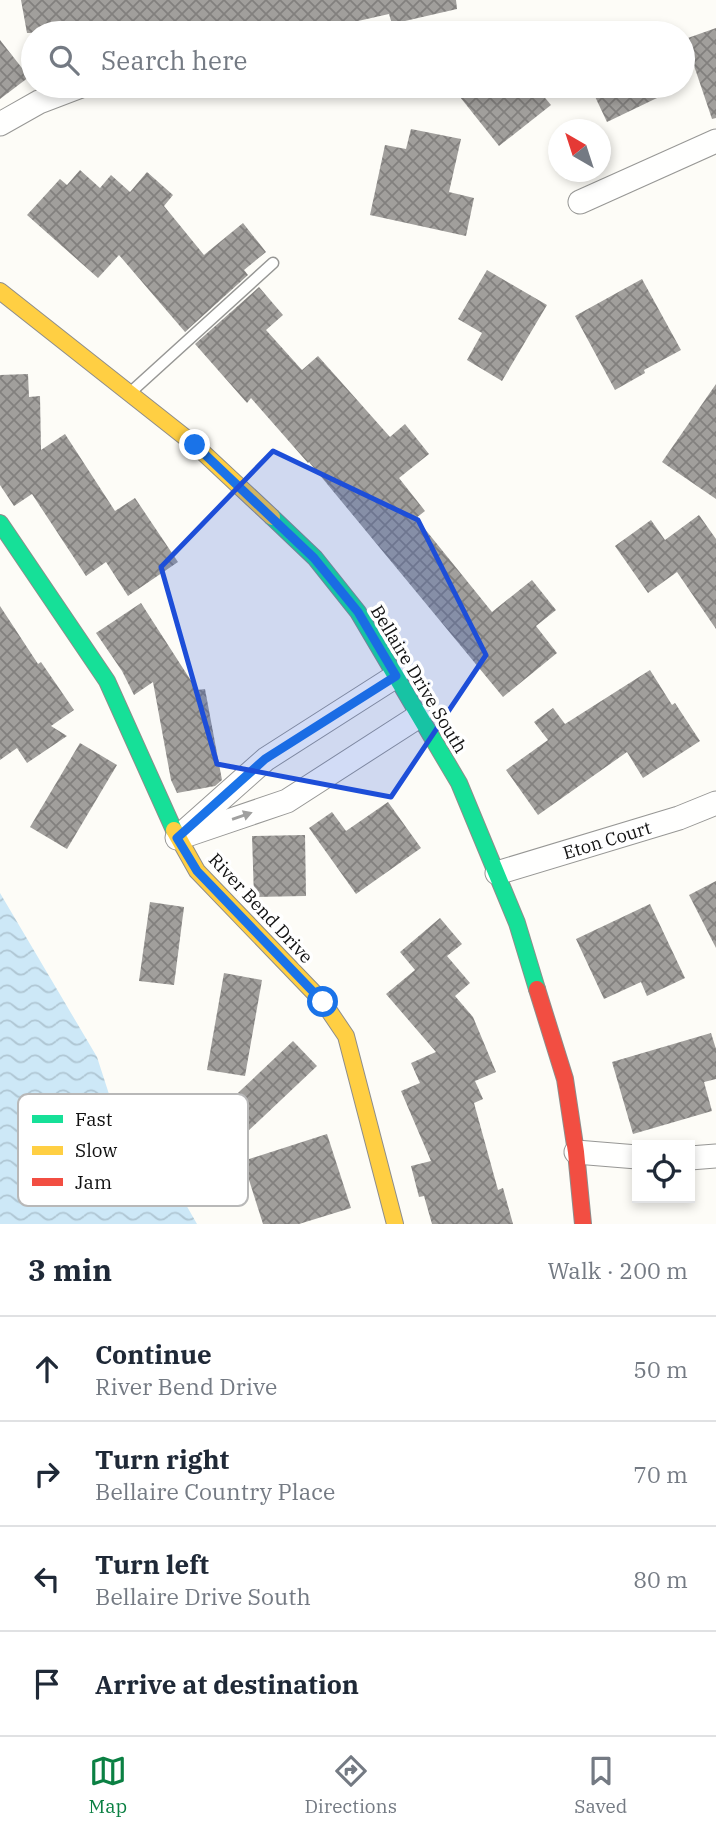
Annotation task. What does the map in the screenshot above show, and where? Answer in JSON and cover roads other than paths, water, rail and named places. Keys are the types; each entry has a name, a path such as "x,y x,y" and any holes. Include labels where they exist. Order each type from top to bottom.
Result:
{"street":[{"path":"0,124 50,98"},
{"path":"580,202 716,141"},
{"name":"Bellaire Drive South","path":"0,291 195,445 314,558 358,612 459,783 517,923 565,1079 583,1224"},
{"name":"River Bend Drive","path":"0,523 107,681 177,838 197,871 323,1002 346,1036 394,1224"},
{"path":"177,838 265,759 396,676"},
{"path":"177,838 287,801 419,716"},
{"name":"Eton Court","path":"497,873 680,818 716,803"},
{"path":"576,1152 632,1157"},
{"path":"695,1158 716,1156"}],"lane":[{"path":"130,393 273,263"}],"water":[{"path":"0,893 97,1057 109,1094 18,1094 18,1206 187,1206 197,1224 0,1224"}]}
